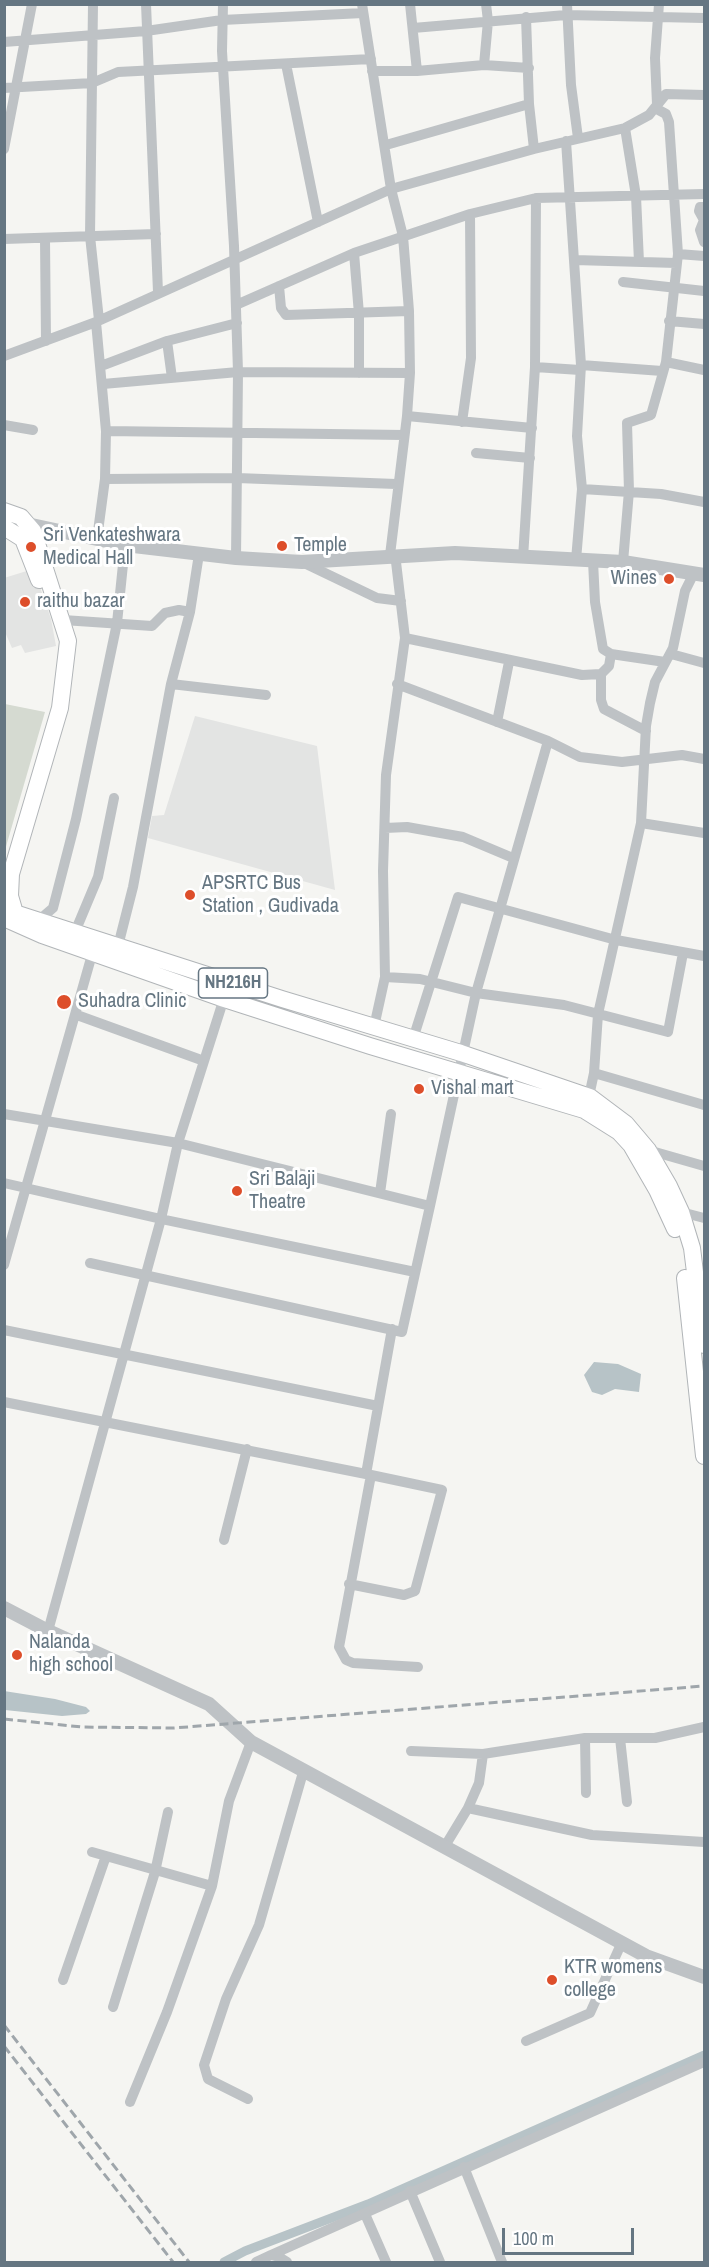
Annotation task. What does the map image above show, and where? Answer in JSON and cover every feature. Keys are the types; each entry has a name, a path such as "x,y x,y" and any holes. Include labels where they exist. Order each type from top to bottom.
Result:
{"highway":[{"path":"4,512 21,518 27,524"},
{"name":"NH216H","path":"27,524 36,538 63,620 68,653 60,708 10,883 10,896 15,913 75,932 116,953 224,999 458,1071 587,1103 631,1145 670,1216 683,1263 705,1456"},
{"path":"4,527 23,539 50,606 59,651 49,705 4,868"},
{"name":"NH216H","path":"4,918 42,935 93,951 116,953 229,981 461,1053 587,1103 626,1124 648,1150 681,1212 699,1263 705,1345"}],"street":[{"path":"4,149 32,4"},
{"path":"93,4 90,236 106,431 105,479 97,538"},
{"path":"146,4 158,292"},
{"path":"223,4 237,323 239,433 236,558"},
{"path":"410,4 417,70"},
{"path":"484,65 488,21 486,4"},
{"path":"623,562 629,491 627,423 651,415 664,366 677,259 668,117 656,106 655,58 658,4"},
{"path":"4,42 146,32 222,20 363,9 386,145 391,189 404,236 410,373 390,555 396,562 405,638 386,774 385,977 374,1027"},
{"path":"413,28 526,17 566,10 659,18 705,18"},
{"path":"566,10 571,85 578,138"},
{"path":"526,17 529,104 534,149"},
{"path":"4,88 92,83 118,72 371,59"},
{"path":"286,64 318,222"},
{"path":"372,71 484,65 529,68"},
{"path":"4,356 98,321 391,189 534,149 625,128 641,121 666,94 704,91"},
{"path":"386,145 529,104"},
{"path":"625,128 636,196 639,262"},
{"path":"566,141 580,368 577,436 582,489 576,560"},
{"path":"236,305 354,253 470,213 536,198 705,194"},
{"path":"523,558 536,367 536,198"},
{"path":"705,207 700,207 699,211 704,220 700,230 705,242"},
{"path":"462,422 471,358 470,213"},
{"path":"4,239 156,234"},
{"path":"45,238 46,340"},
{"path":"354,253 359,314 359,373"},
{"path":"575,260 639,262 705,256"},
{"path":"623,282 705,291"},
{"path":"279,286 281,308 285,315 409,311"},
{"path":"669,321 705,324"},
{"path":"101,366 167,341 237,323"},
{"path":"167,341 172,378"},
{"path":"536,367 664,366 705,370"},
{"path":"103,384 238,372 410,373"},
{"path":"407,416 532,428"},
{"path":"4,425 33,430"},
{"path":"106,431 404,435"},
{"path":"476,453 530,458"},
{"path":"105,479 237,478 396,484"},
{"path":"582,489 629,491 705,502"},
{"path":"27,524 125,545 236,558 302,562 390,555 455,553 623,562 699,574"},
{"path":"39,920 53,908 63,870 117,623 125,545"},
{"path":"116,953 133,886 171,684 190,612 199,554"},
{"path":"593,561 598,629 603,649 611,654 705,663"},
{"path":"302,562 377,598 400,601"},
{"path":"587,1103 594,1072 598,1014 641,823 646,731 655,682 668,658 685,591 699,574"},
{"path":"63,620 152,626 165,613 179,610 190,612"},
{"path":"405,638 509,662 582,675 601,674 609,666 611,654"},
{"path":"497,722 509,662"},
{"path":"601,674 601,700 604,709 646,731"},
{"path":"171,684 266,695"},
{"path":"397,684 548,741 580,757 622,762 682,755 705,759"},
{"path":"90,1263 402,1332 461,1053 513,858 548,741"},
{"path":"75,932 98,877 114,798"},
{"path":"641,823 705,833"},
{"path":"385,828 407,827 463,837 513,858"},
{"path":"413,1039 458,897 616,940 705,956"},
{"path":"5,1263 77,1015 93,951"},
{"path":"385,977 420,979 476,993 564,1005 668,1032 683,953"},
{"path":"48,1631 104,1420 146,1276 178,1143 229,981"},
{"path":"77,1015 204,1061"},
{"path":"594,1072 705,1105"},
{"path":"4,1114 178,1143 430,1206"},
{"path":"380,1193 392,1114"},
{"path":"648,1150 705,1166"},
{"path":"4,1183 161,1219 415,1272"},
{"path":"681,1212 705,1218"},
{"path":"392,1329 339,1647 346,1660 353,1663 418,1667"},
{"path":"4,1330 378,1406"},
{"path":"4,1402 104,1420 442,1490 415,1591 404,1596 350,1584"},
{"path":"224,1540 247,1449"},
{"path":"4,1608 48,1631 209,1704 251,1742 646,1956 705,1977"},
{"path":"411,1751 483,1754 585,1738 655,1738 705,1727"},
{"path":"585,1738 586,1793"},
{"path":"620,1738 627,1802"},
{"path":"130,2102 167,2012 212,1886 229,1801 251,1742"},
{"path":"445,1846 468,1808 479,1783 483,1754"},
{"path":"248,2100 208,2079 204,2065 226,1999 259,1925 304,1769"},
{"path":"468,1808 592,1835 705,1842"},
{"path":"113,2007 155,1872 168,1812"},
{"path":"92,1851 155,1872 212,1886"},
{"path":"63,1980 106,1856"},
{"path":"526,2041 590,2013 622,1942"},
{"path":"256,2262 464,2167 705,2062"},
{"path":"464,2167 502,2262"},
{"path":"410,2192 441,2262"},
{"path":"365,2214 386,2262"},
{"path":"271,2255 279,2256 288,2262"}],"shaded area":[{"name":"raithu bazar","path":"30,570 39,584 51,619 56,646 25,653 21,645 12,648 5,632 4,578"},
{"path":"4,704 45,712 5,850"},
{"path":"195,716 317,746 335,890 148,838 152,816 164,815"},
{"path":"594,1362 618,1364 641,1374 639,1392 615,1389 602,1395 592,1392 584,1375"},
{"path":"4,1691 55,1699 86,1707 90,1711 86,1714 62,1716 5,1710"}],"waterway":[{"path":"224,2262 245,2251 368,2204 704,2055"}],"railway":[{"path":"4,1719 82,1727 174,1728 704,1686"},
{"path":"4,2025 189,2262"},
{"path":"4,2046 173,2262"}],"place":[{"name":"Temple","path":"282,546"},
{"name":"Sri Venkateshwara Medical Hall","path":"31,547"},
{"name":"Wines","path":"669,579"},
{"name":"raithu bazar","path":"25,602"},
{"name":"APSRTC Bus Station , Gudivada","path":"190,895"},
{"name":"Suhadra Clinic","path":"64,1002"},
{"name":"Vishal mart","path":"419,1089"},
{"name":"Sri Balaji Theatre","path":"237,1191"},
{"name":"Nalanda high school","path":"17,1655"},
{"name":"KTR womens college","path":"552,1980"}]}
